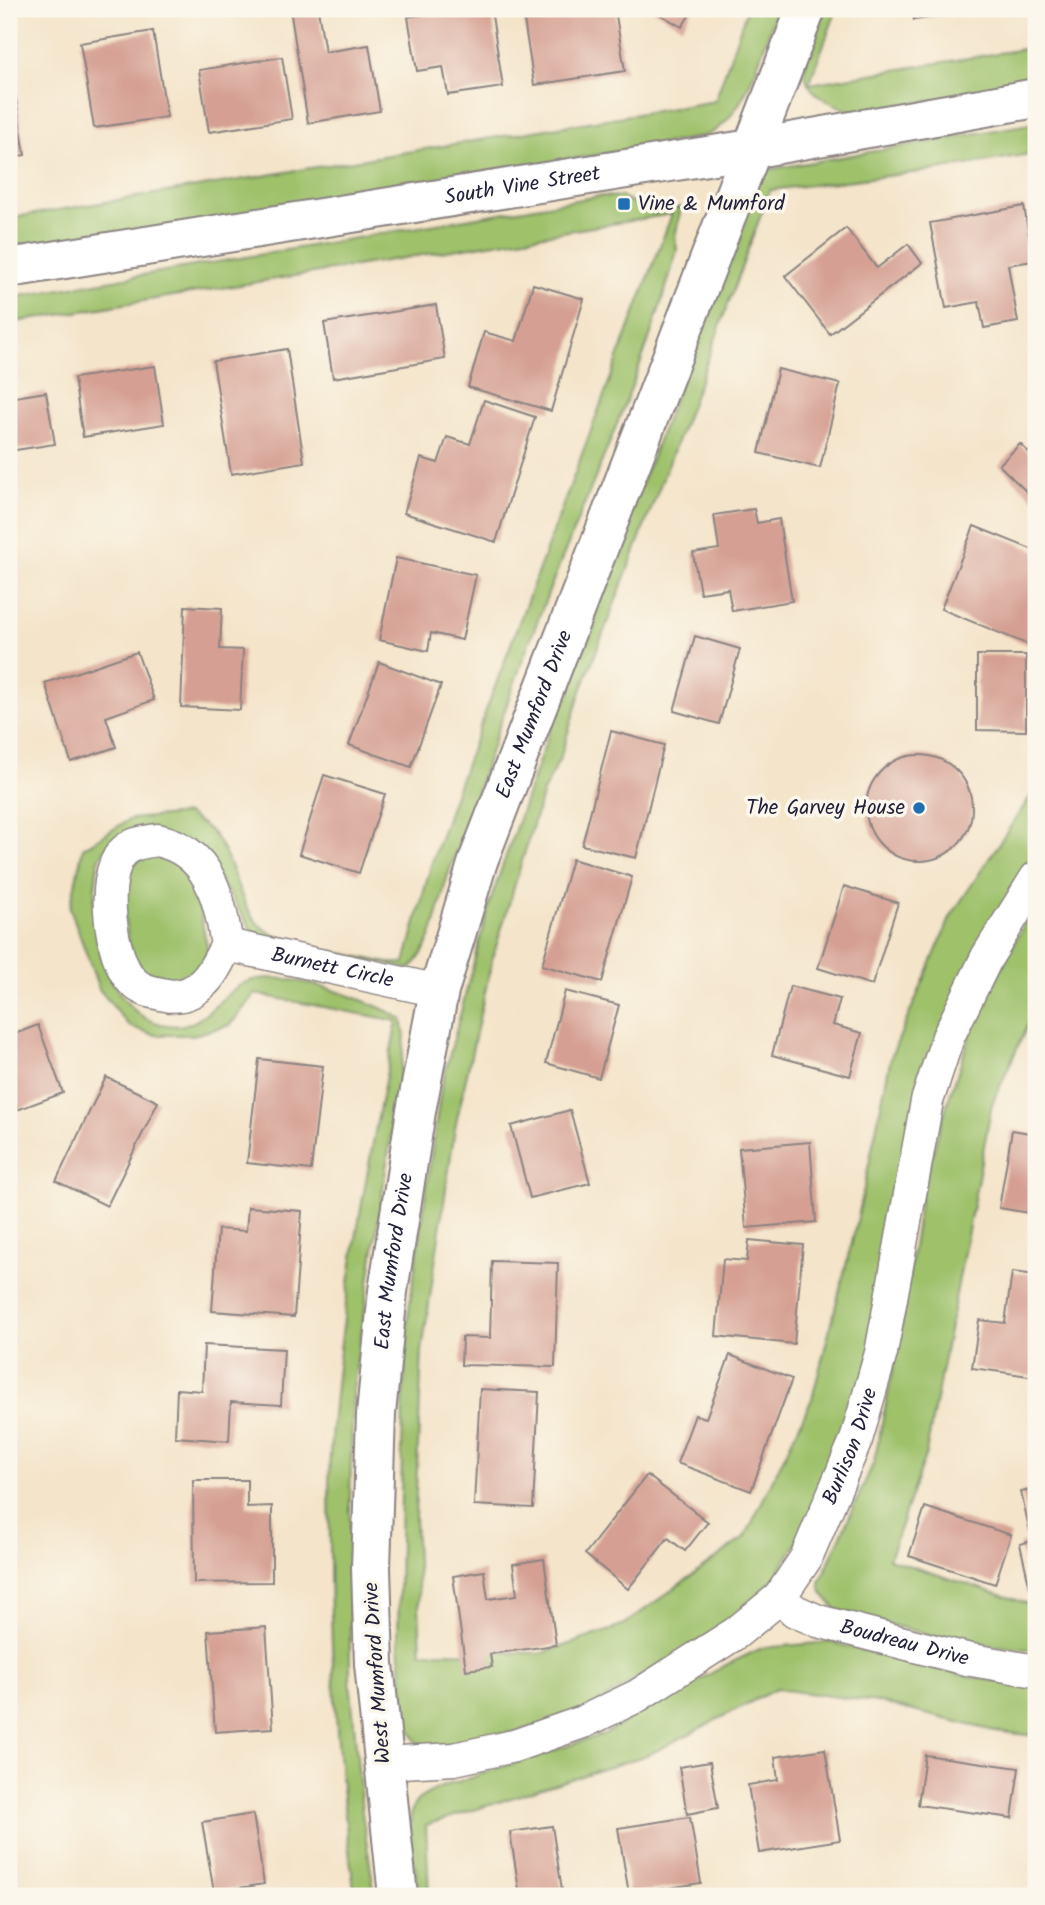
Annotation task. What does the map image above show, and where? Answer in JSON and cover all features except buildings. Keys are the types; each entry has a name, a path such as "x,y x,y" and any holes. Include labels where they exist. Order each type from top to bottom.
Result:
{"street":[{"name":"East Mumford Drive","path":"375,1448 388,1291 416,1111 439,991 478,861 806,9"},
{"name":"South Vine Street","path":"9,268 751,149 1036,98"},
{"path":"156,840 177,845 195,857 208,876 226,945 207,980 186,994 178,997 144,991 131,979 119,960 109,901 111,876 122,853 135,844 156,840"},
{"name":"Burlison Drive","path":"384,1763 454,1759 514,1746 583,1722 637,1696 736,1633 779,1598 806,1558 856,1440 881,1353 927,1101 948,1037 987,957 1036,878"},
{"name":"Burnett Circle","path":"226,945 439,991"},
{"name":"West Mumford Drive","path":"375,1448 372,1568 374,1664 398,1896"},
{"name":"Boudreau Drive","path":"779,1598 795,1611 818,1621 966,1660 1036,1671"}],"green space":[{"path":"747,9 777,9 753,77 735,111 724,124 705,136 9,255 9,218 715,101"},
{"path":"824,9 837,9 809,84 1036,47 1036,84 855,112 832,103 817,94 808,84 806,60"},
{"path":"1036,123 1036,153 937,170 770,190 581,691 560,758 543,792 492,960 455,1128 422,1351 415,1517 421,1652 543,1653 622,1626 745,1537 812,1399 857,1222 891,1057 951,916 1036,788 1036,856 965,971 854,1419 816,1513 775,1577 735,1619 568,1721 435,1747 417,1743 410,1730 406,1712 398,1635 403,1405 407,1324 441,1088 489,905 572,666 761,171"},
{"path":"599,196 622,197 654,213 681,207 675,237 677,250 631,390 515,680 449,872 431,936 419,959 410,969 267,941 252,930 202,853 117,839 102,854 97,867 94,899 99,943 115,986 127,1003 143,1016 161,1024 188,1024 199,1019 244,983 260,979 280,979 302,982 348,995 402,1019 405,1037 401,1068 353,1389 350,1679 362,1813 375,1896 355,1896 344,1810 334,1680 329,1466 348,1290 397,1021 255,994 230,1025 193,1035 154,1035 129,1026 99,989 70,908 83,848 130,819 187,814 208,828 220,844 248,909 263,928 305,945 388,963 405,963 431,865 457,788 672,214 9,323 9,298"},
{"path":"165,855 178,862 199,907 208,951 197,976 181,985 146,979 130,950 119,883 134,858"},
{"path":"1036,907 1036,1006 992,1104 926,1453 889,1559 1026,1603 1036,1603 1036,1649 1032,1650 947,1640 837,1610 822,1593 820,1582 874,1462 900,1335 921,1193 946,1107 978,1012 1024,924"},
{"path":"830,1642 958,1674 1036,1686 1036,1736 994,1731 877,1702 776,1689 650,1754 426,1825 429,1896 420,1896 411,1847 410,1820 412,1809 424,1796 436,1789 604,1734 726,1665 762,1648"}],"place":[{"name":"Vine & Mumford","path":"624,204"},
{"name":"The Garvey House","path":"919,808"}]}
